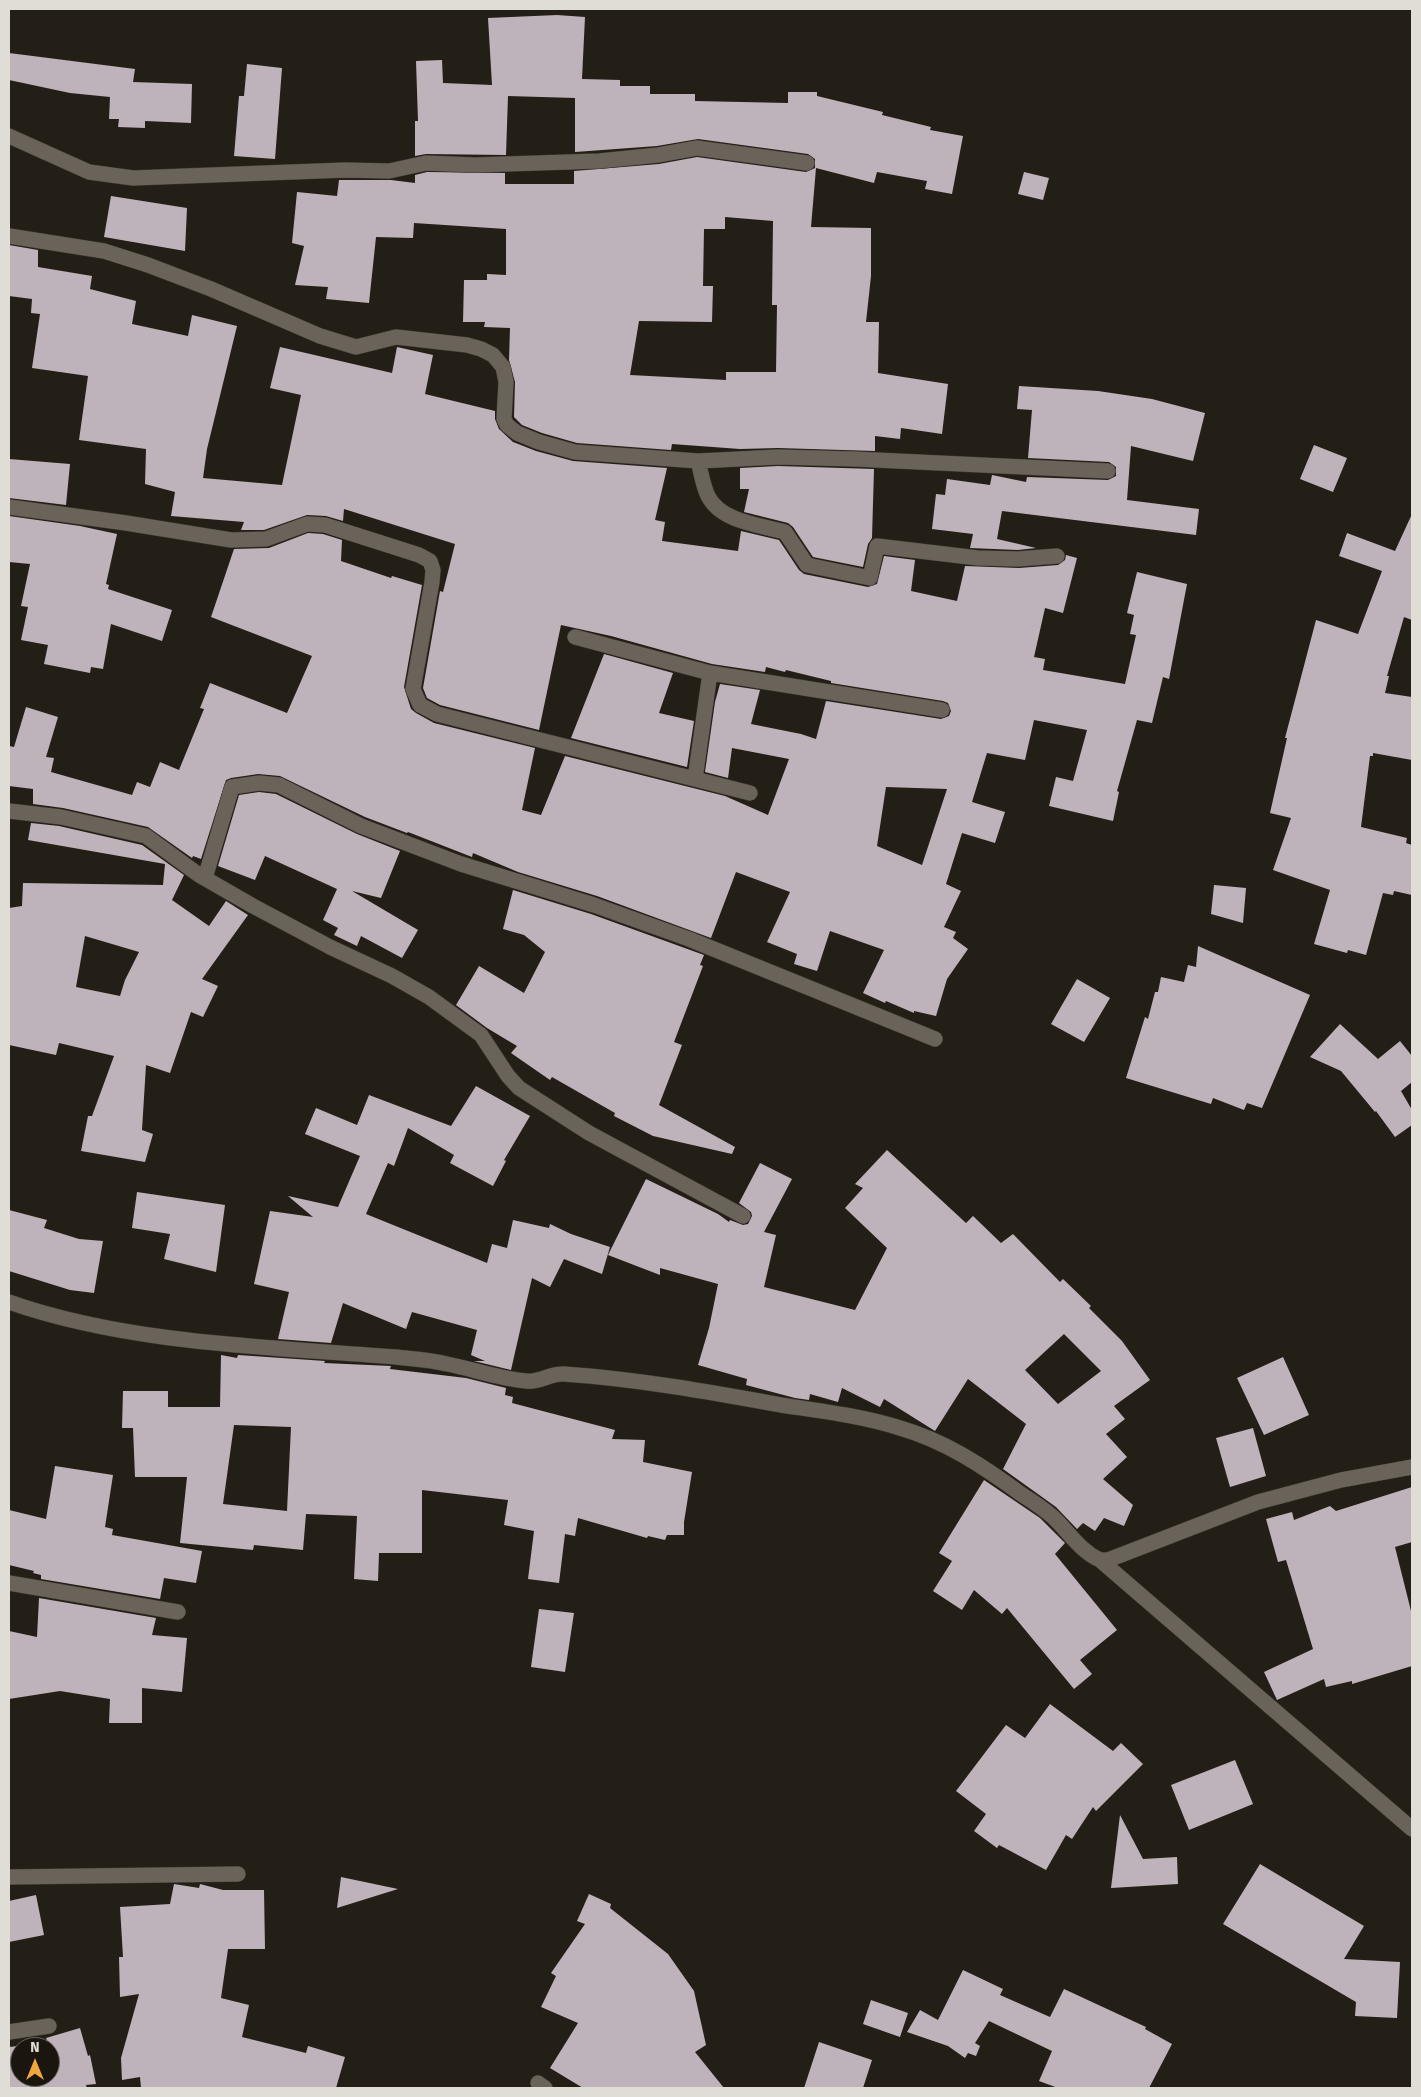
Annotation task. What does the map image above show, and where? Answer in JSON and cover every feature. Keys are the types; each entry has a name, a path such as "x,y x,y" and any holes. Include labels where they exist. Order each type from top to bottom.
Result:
{"street":[{"path":"9,136 88,172 133,178 335,170 389,170 426,163 475,165 583,162 658,155 698,148 807,163"},
{"path":"9,236 104,251 211,289 320,336 356,346 396,337 467,345 481,349 493,355 503,367 506,382 504,419 517,432 539,442 575,452 698,461 778,457 1108,471"},
{"path":"698,461 708,496 721,511 740,520 784,532 807,565 870,578 877,546 978,558 1018,559 1057,556"},
{"path":"9,507 230,540 266,538 307,524 325,525 419,554 430,561 433,570 413,689 420,705 437,714 750,793"},
{"path":"575,637 710,673 942,710"},
{"path":"695,780 710,673"},
{"path":"205,878 232,787 258,782 279,785 361,826 461,864 594,905 689,938 935,1039"},
{"path":"9,810 61,817 146,836 205,878 253,906 330,947 392,976 429,997 481,1035 508,1076 519,1088 589,1133 743,1216"},
{"path":"9,1302 43,1314 125,1331 316,1353 444,1363 511,1380 528,1382 539,1382 559,1374 649,1384 754,1400 900,1428 948,1446 996,1476 1052,1516 1089,1555 1100,1560 1412,1829"},
{"path":"1100,1560 1108,1560 1258,1502 1341,1480 1412,1467"},
{"path":"9,1583 178,1612"},
{"path":"9,1877 238,1874"},
{"path":"9,2032 49,2026"}],"building":[{"path":"557,15 585,17 582,79 620,80 620,86 650,86 650,94 695,94 695,101 788,103 788,92 817,92 817,96 883,112 882,115 931,127 930,130 963,136 952,194 925,189 927,181 877,172 874,183 816,168 811,227 871,228 871,276 866,322 879,322 878,373 948,384 942,434 901,428 900,439 875,436 875,451 778,448 740,449 672,444 671,450 577,443 522,425 514,417 515,382 509,360 510,328 484,327 485,322 463,322 464,280 487,280 487,274 506,275 506,229 414,223 413,238 376,237 369,303 326,299 328,287 295,285 304,246 292,243 297,192 337,196 339,180 391,180 415,183 415,175 427,172 505,173 505,184 574,184 574,171 659,164 697,157 806,172 815,168 815,159 808,154 698,139 657,146 575,152 575,98 508,96 506,155 426,154 415,156 415,121 418,121 416,61 442,60 443,83 492,85 488,18","holes":["725,217 773,221 772,305 777,305 776,372 726,372 726,380 630,375 639,321 712,322 713,286 703,286 704,229 725,229"]},
{"path":"9,53 135,69 133,82 192,84 191,123 145,121 145,128 118,127 119,119 109,119 110,97 70,93 9,80"},
{"path":"247,64 282,68 275,159 234,156 239,96 244,96"},
{"path":"1024,172 1049,178 1043,200 1018,194"},
{"path":"111,196 187,208 185,251 104,237"},
{"path":"9,245 38,250 38,267 92,276 90,289 136,301 132,324 188,336 192,315 237,326 207,449 203,478 282,485 301,395 270,388 280,347 392,373 397,347 433,355 425,394 495,411 495,419 499,429 513,442 536,451 573,461 667,468 655,520 665,522 662,541 738,551 741,531 779,540 799,570 804,574 868,587 877,584 884,556 915,560 911,591 957,601 965,566 1019,568 1058,565 1065,560 1066,555 1077,558 1063,613 1045,608 1034,657 1045,659 1043,670 1125,684 1136,635 1130,634 1134,615 1127,613 1137,572 1187,584 1169,679 1163,677 1152,723 1137,720 1117,791 1119,792 1113,821 1049,806 1056,777 1073,781 1087,730 1034,720 1025,760 987,753 972,802 1005,812 995,843 962,833 946,884 961,891 944,927 956,932 953,938 968,949 947,979 936,1016 914,1011 914,1013 863,993 884,950 830,931 817,971 794,964 797,954 767,942 790,892 736,872 711,938 597,896 518,872 473,853 472,857 407,833 365,817 280,776 258,774 226,780 201,859 193,856 192,858 148,827 63,808 33,804 33,789 9,786 9,746 14,747 26,707 58,717 46,757 54,758 51,772 132,795 137,782 150,787 160,762 179,770 204,709 200,708 210,683 287,713 312,656 211,617 234,549 269,548 308,533 323,534 342,540 341,561 391,578 392,576 422,585 404,687 411,709 434,723 535,748 522,810 541,815 565,756 725,796 768,815 789,759 732,748 728,778 705,772 715,702 720,684 760,690 751,724 816,739 826,701 941,719 949,716 951,711 948,703 943,701 831,683 831,681 786,670 785,672 766,667 765,672 712,664 611,636 561,625 539,730 440,705 427,698 423,688 440,591 443,592 455,544 344,509 343,521 326,516 307,515 264,530 241,530 244,522 171,516 175,492 145,484 146,449 79,440 88,376 32,368 40,314 31,313 32,299 9,296","holes":["886,787 947,789 922,865 877,846"]},
{"path":"1019,386 1098,391 1152,399 1205,413 1193,461 1131,446 1127,500 1199,509 1196,535 1002,511 997,539 1036,548 1018,550 970,548 973,534 932,529 936,494 945,495 947,479 990,485 992,475 1026,482 1027,477 1108,480 1116,476 1116,467 1109,462 1028,458 1032,410 1017,409"},
{"path":"1314,445 1347,458 1333,492 1300,479"},
{"path":"9,459 70,464 66,505 9,498"},
{"path":"778,466 874,469 872,538 868,544 863,567 813,557 793,527 788,523 744,512 749,489 740,489 740,468"},
{"path":"1412,514 1412,620 1404,617 1387,676 1389,676 1385,693 1412,697 1412,760 1373,753 1373,756 1370,756 1361,827 1407,838 1406,843 1412,845 1412,895 1394,891 1393,895 1383,893 1366,955 1348,950 1347,953 1314,944 1330,890 1273,870 1291,818 1270,813 1287,738 1285,738 1316,620 1358,634 1382,571 1339,556 1347,533 1395,551"},
{"path":"9,516 80,526 117,534 106,584 109,585 108,589 172,610 162,641 111,624 103,669 91,667 90,673 44,664 48,645 21,640 28,607 21,606 30,564 9,562"},
{"path":"604,654 673,673 659,713 694,721 687,767 571,738"},
{"path":"259,792 276,794 357,834 400,851 381,898 352,891 418,930 402,958 361,936 357,946 334,935 338,928 323,920 337,889 265,856 255,880 218,866 239,795"},
{"path":"31,823 59,826 142,845 184,875 172,900 209,926 226,901 248,915 202,979 218,986 203,1017 191,1012 170,1073 146,1065 142,1130 153,1134 145,1162 81,1151 88,1116 92,1116 114,1056 59,1043 56,1055 9,1045 9,908 22,906 23,883 163,885 165,864 28,840","holes":["85,936 139,952 125,980 120,996 76,987"]},
{"path":"1214,885 1246,888 1243,923 1211,914"},
{"path":"513,890 591,914 704,955 700,965 703,966 674,1042 682,1045 659,1105 735,1147 732,1154 653,1136 614,1116 615,1113 552,1077 550,1080 511,1053 517,1046 487,1028 456,1005 479,966 524,993 545,952 524,935 503,929"},
{"path":"1198,946 1310,995 1262,1108 1247,1103 1244,1110 1213,1098 1211,1104 1126,1078 1145,1017 1148,1019 1155,992 1158,992 1161,977 1184,982 1188,965 1196,967"},
{"path":"1077,979 1110,998 1084,1042 1051,1024"},
{"path":"1340,1024 1378,1059 1400,1041 1412,1056 1412,1082 1401,1091 1412,1110 1412,1125 1395,1137 1376,1111 1341,1071 1310,1057"},
{"path":"476,1086 530,1116 504,1160 506,1161 493,1186 450,1163 454,1155 408,1128 394,1166 388,1163 366,1214 487,1263 492,1244 507,1248 513,1220 549,1228 550,1224 571,1234 610,1247 602,1274 564,1259 550,1287 532,1278 511,1370 474,1361 485,1361 471,1355 477,1330 412,1312 406,1329 343,1303 331,1343 278,1339 289,1292 254,1284 270,1211 313,1217 288,1196 338,1207 360,1156 305,1134 316,1108 357,1125 369,1095 451,1126"},
{"path":"887,1150 966,1223 973,1216 1001,1243 1013,1234 1060,1282 1063,1279 1091,1306 1089,1308 1122,1341 1150,1380 1114,1406 1125,1419 1106,1434 1127,1457 1103,1479 1133,1505 1124,1526 1104,1518 1095,1531 1083,1523 1077,1529 1056,1507 1003,1469 1026,1424 968,1379 935,1431 884,1399 880,1407 842,1388 838,1402 810,1394 809,1400 795,1398 746,1385 747,1379 698,1365 709,1328 718,1284 660,1268 660,1275 608,1255 646,1179 718,1214 729,1222 730,1220 743,1225 748,1224 752,1216 751,1212 739,1203 760,1163 792,1179 764,1232 776,1235 764,1287 855,1310 887,1248 845,1208 863,1188 855,1184","holes":["1064,1334 1101,1371 1058,1404 1025,1370"]},
{"path":"137,1192 225,1205 216,1272 164,1259 170,1234 132,1228"},
{"path":"9,1210 47,1220 44,1228 79,1239 103,1241 94,1293 70,1290 9,1271"},
{"path":"221,1355 237,1358 238,1355 325,1361 324,1363 391,1366 390,1369 466,1378 506,1388 505,1395 513,1397 512,1403 615,1430 612,1439 645,1440 643,1462 692,1472 684,1522 684,1535 667,1535 665,1540 648,1536 647,1538 578,1518 575,1536 565,1534 559,1583 528,1579 534,1531 504,1525 508,1500 422,1490 422,1553 379,1553 378,1581 354,1579 357,1516 306,1514 303,1550 254,1545 253,1550 180,1543 187,1477 135,1477 133,1428 122,1428 123,1391 168,1391 168,1407 220,1407","holes":["234,1425 291,1427 287,1511 223,1504"]},
{"path":"1283,1357 1309,1415 1264,1435 1237,1378"},
{"path":"1253,1428 1266,1476 1230,1487 1216,1438"},
{"path":"55,1466 113,1475 105,1527 113,1529 112,1535 202,1551 196,1583 164,1578 160,1599 41,1579 41,1575 33,1573 34,1571 9,1565 9,1510 46,1519"},
{"path":"984,1480 1040,1518 1065,1543 1055,1554 1117,1630 1080,1660 1092,1674 1074,1689 1007,1608 1002,1614 974,1590 962,1610 933,1591 952,1561 939,1553"},
{"path":"1412,1487 1412,1542 1395,1547 1412,1615 1412,1666 1352,1684 1352,1681 1326,1687 1324,1679 1277,1700 1264,1672 1313,1649 1286,1560 1278,1562 1266,1519 1292,1512 1294,1520 1330,1506 1336,1511"},
{"path":"39,1598 156,1618 152,1635 187,1638 182,1692 142,1688 142,1723 109,1723 110,1699 60,1691 9,1699 9,1631 37,1637"},
{"path":"539,1609 574,1613 565,1672 531,1667"},
{"path":"1050,1704 1113,1751 1121,1743 1143,1764 1096,1811 1093,1807 1072,1839 1066,1835 1046,1870 999,1845 997,1848 974,1831 986,1814 956,1791 1006,1725 1025,1738"},
{"path":"1235,1760 1253,1804 1189,1830 1171,1785"},
{"path":"1120,1815 1143,1859 1177,1857 1178,1884 1111,1888"},
{"path":"1260,1864 1364,1926 1344,1959 1400,1962 1397,2018 1355,2016 1356,2002 1223,1924"},
{"path":"341,1877 398,1889 337,1908"},
{"path":"174,1884 199,1888 200,1884 223,1890 264,1890 265,1949 228,1949 221,1998 249,2005 242,2037 306,2053 308,2046 345,2057 336,2088 141,2088 140,2077 122,2080 121,2058 139,1994 120,1997 119,1957 123,1957 120,1907 170,1904"},
{"path":"589,1894 611,1904 610,1908 668,1954 694,1991 706,2045 695,2052 724,2088 583,2088 550,2068 578,2023 541,2007 556,1976 551,1973 585,1924 577,1921"},
{"path":"36,1895 44,1935 9,1942 9,1901"},
{"path":"963,1970 1003,1989 1000,1995 1050,2017 1064,1989 1146,2027 1145,2029 1172,2044 1149,2088 1058,2088 1039,2081 1052,2051 989,2021 975,2043 980,2046 976,2056 968,2053 965,2058 948,2046 907,2032 920,2010 938,2020"},
{"path":"871,2000 908,2013 900,2037 863,2024"},
{"path":"80,2028 88,2056 90,2055 96,2084 86,2085 87,2088 9,2088 9,2047 10,2087 60,2087 60,2037 49,2037"},
{"path":"819,2042 872,2060 863,2088 804,2088"}]}
